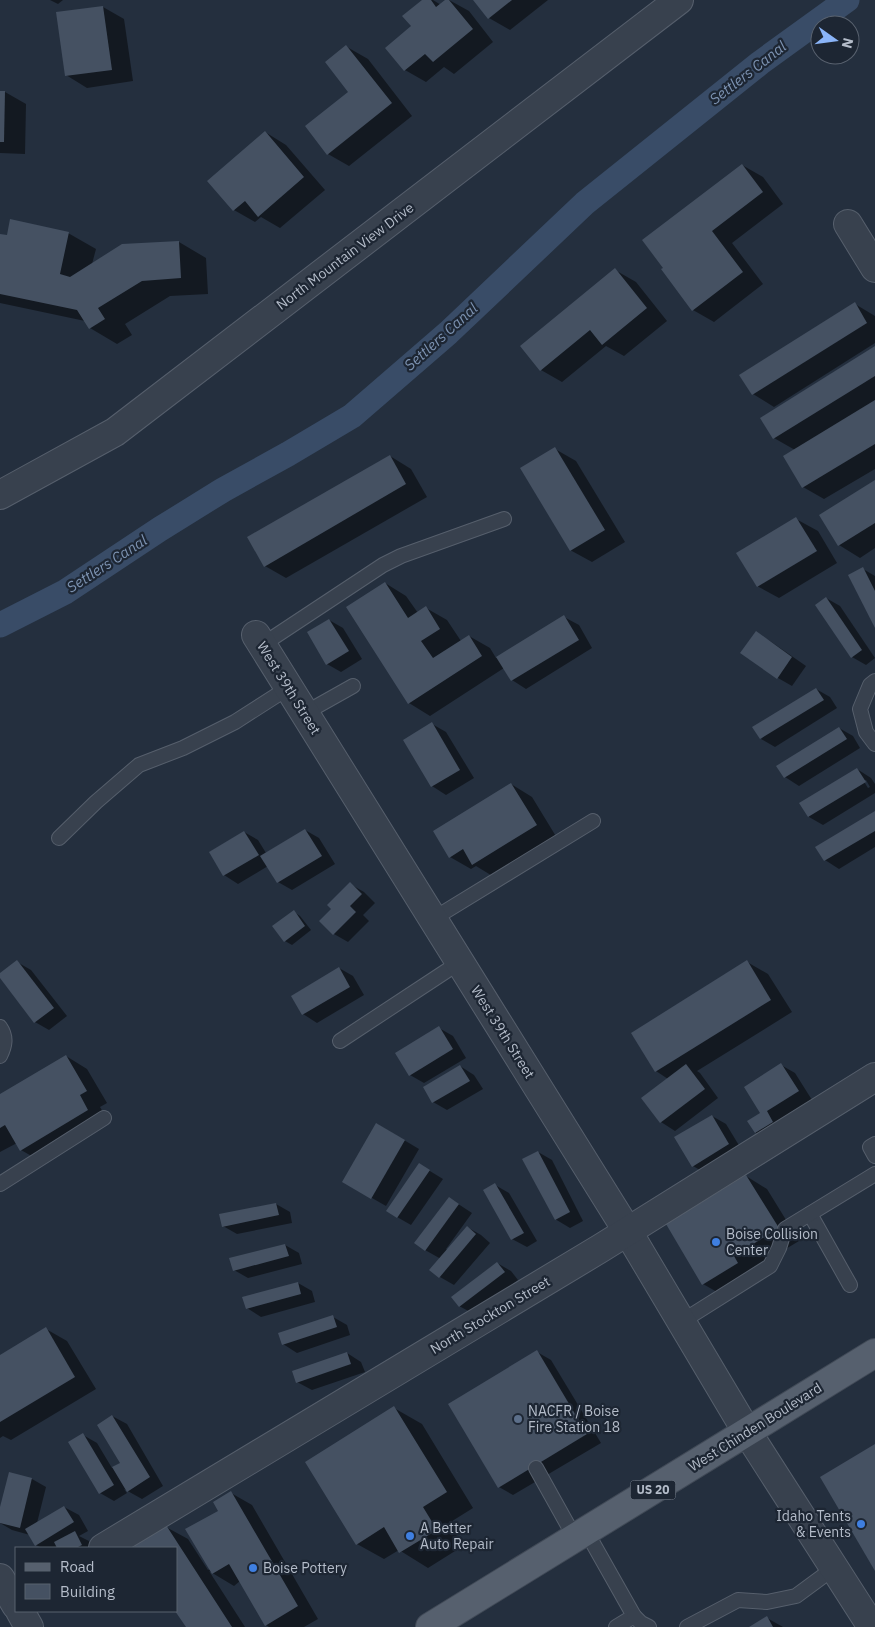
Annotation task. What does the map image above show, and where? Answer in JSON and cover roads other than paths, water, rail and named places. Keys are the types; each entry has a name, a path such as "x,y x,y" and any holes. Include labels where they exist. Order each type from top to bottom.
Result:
{"main road":[{"name":"West Chinden Boulevard","path":"430,1627 875,1353"}],"street":[{"name":"North Mountain View Drive","path":"0,496 115,432 679,0"},
{"path":"848,224 875,268"},
{"name":"West 39th Street","path":"259,640 628,1232 747,1432 867,1622"},
{"name":"North Stockton Street","path":"105,1547 628,1232 875,1077"},
{"path":"0,1578 13,1606"},
{"path":"18,1612 29,1627"}],"lane":[{"path":"259,640 401,556 504,519"},
{"path":"875,681 870,685 860,709 866,732 875,744"},
{"path":"305,713 353,686"},
{"path":"59,838 96,802 140,765 183,748 235,722 288,688"},
{"path":"433,919 593,821"},
{"path":"340,1041 460,962"},
{"path":"0,1027 5,1039 4,1049 0,1056"},
{"path":"0,1184 104,1118"},
{"path":"875,1144 870,1147 875,1156"},
{"path":"682,1322 770,1266 779,1248 785,1229 875,1174"},
{"path":"810,1214 850,1285"},
{"path":"536,1468 634,1616 641,1623 649,1627"},
{"path":"687,1627 738,1600 767,1602 796,1596 834,1568"},
{"path":"616,1627 634,1616"}],"waterway":[{"name":"Settlers Canal","path":"0,625 65,592 223,490 352,416 448,333 585,203 760,63 847,0"}],"place":[{"name":"Boise Collision Center","path":"716,1242"},
{"name":"NACFR / Boise Fire Station 18","path":"518,1419"},
{"name":"Idaho Tents & Events","path":"861,1524"},
{"name":"A Better Auto Repair","path":"410,1536"},
{"name":"Boise Pottery","path":"253,1568"}]}
